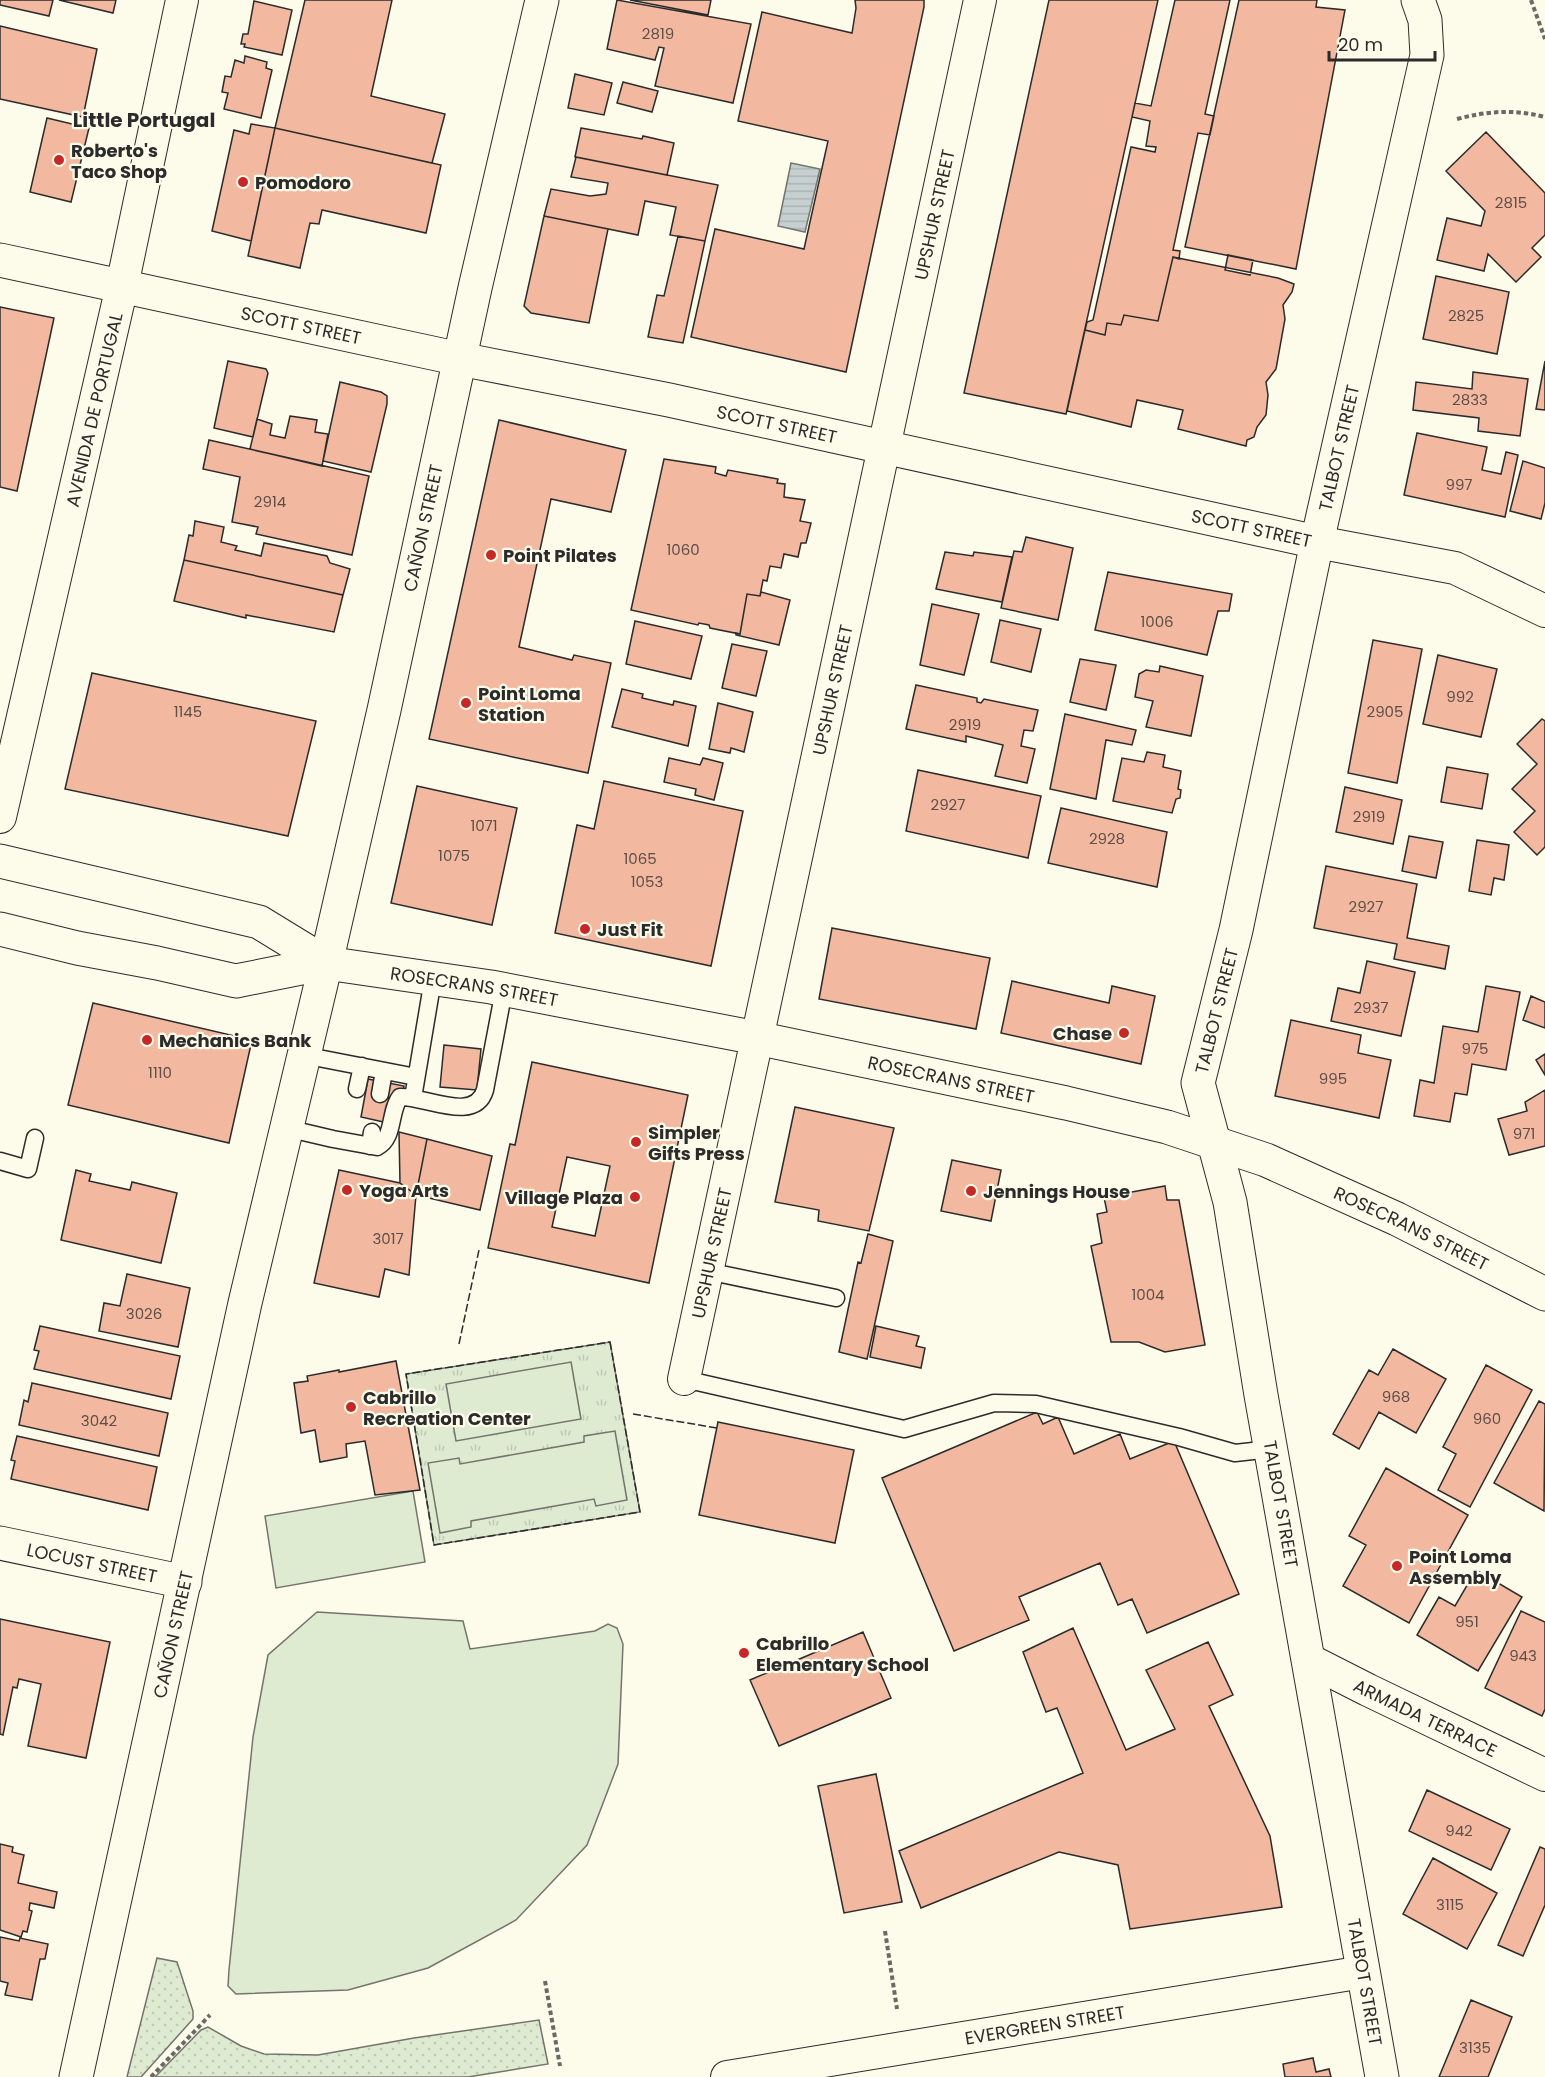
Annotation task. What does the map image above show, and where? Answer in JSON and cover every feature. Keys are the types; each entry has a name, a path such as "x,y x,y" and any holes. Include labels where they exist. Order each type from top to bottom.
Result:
{"main road":[{"name":"CAÑON STREET","path":"76,2077 245,1303 384,710 460,359 542,0"},
{"name":"TALBOT STREET","path":"1382,2077 1271,1449 1230,1202 1198,1083 1236,930 1317,542 1427,55 1425,20 1418,0"},
{"name":"SCOTT STREET","path":"0,260 460,359 669,400 1317,542"},
{"name":"ROSECRANS STREET","path":"0,861 259,922 326,963"},
{"name":"ROSECRANS STREET","path":"0,929 77,948 236,981 326,963 504,990 758,1038 1066,1103 1167,1127 1266,1160 1396,1219 1545,1294"},
{"name":"LOCUST STREET","path":"0,1543 185,1582"}],"street":[{"name":"AVENIDA DE PORTUGAL","path":"0,817 122,286 182,0"},
{"name":"UPSHUR STREET","path":"684,1379 980,0"},
{"name":"SCOTT STREET","path":"1317,542 1455,568 1545,611"},
{"name":"ARMADA TERRACE","path":"1309,1660 1545,1775"},
{"name":"EVERGREEN STREET","path":"727,2077 1363,1972"}],"lane":[{"path":"413,1098 433,979"},
{"path":"286,1128 348,1134 371,1139 377,1147 385,1141 398,1099 403,1097 463,1107 473,1106 481,1100 485,1090 504,990"},
{"path":"303,1055 417,1077"},
{"path":"357,1089 362,1066"},
{"path":"380,1094 384,1071"},
{"path":"0,1161 28,1169 35,1138"},
{"path":"707,1270 836,1298"},
{"path":"684,1379 904,1429 994,1403 1036,1404 1179,1437 1234,1453 1271,1449"}],"path":[{"path":"1531,0 1545,39"},
{"path":"1457,118 1488,112 1510,111 1545,117"},
{"path":"885,1931 897,2009"},
{"path":"545,1981 560,2066"},
{"path":"151,2077 210,2015"}],"green space":[{"path":"610,1342 640,1512 434,1545 406,1374"},
{"path":"571,1362 581,1419 456,1441 446,1384"},
{"path":"615,1431 627,1500 596,1506 594,1499 471,1521 471,1527 440,1533 428,1463 459,1458 460,1464 584,1442 584,1436"},
{"path":"413,1491 425,1562 276,1588 265,1516"},
{"path":"317,1612 463,1621 470,1649 595,1631 608,1624 617,1628 623,1644 618,1764 587,1845 516,1920 428,1968 348,1990 236,1994 228,1986 229,1970 253,1737 268,1655"},
{"path":"157,1958 177,1962 193,2011 193,2019 141,2077 127,2077"},
{"path":"539,2020 548,2064 468,2077 155,2077 201,2030 208,2027 241,2046 264,2054 318,2055"}],"shaded area":[{"path":"791,163 820,169 805,232 778,226"}],"building":[{"path":"0,0 53,0 49,16 0,5"},
{"path":"59,0 116,0 113,13"},
{"path":"305,0 392,0 371,96 445,114 432,163 275,128"},
{"path":"617,0 751,24 733,103 655,86 664,48 659,47 655,60 607,49"},
{"path":"630,0 711,0 708,15"},
{"path":"855,0 924,0 924,7 846,372 691,337 715,229 804,249 828,141 738,121 762,12 852,33"},
{"path":"1049,0 1158,0 1066,414 964,393"},
{"path":"1175,0 1230,0 1205,114 1214,116 1210,135 1198,133 1173,250 1180,251 1179,259 1173,257 1158,321 1124,315 1121,325 1107,323 1105,335 1085,330 1087,322 1093,320 1131,147 1155,152 1156,147 1146,146 1150,121 1132,117 1135,103 1151,106"},
{"path":"1239,0 1317,0 1316,7 1345,10 1296,269 1185,247"},
{"path":"254,1 292,10 282,55 244,47 245,44 241,44 243,34 248,34"},
{"path":"0,26 97,49 83,117 0,99"},
{"path":"245,56 267,62 266,68 272,70 261,118 224,109 228,93 222,92 225,76 231,77 235,60 244,63"},
{"path":"575,74 612,83 604,115 568,108"},
{"path":"623,82 658,91 652,112 617,103"},
{"name":"Roberto's Taco Shop","path":"47,118 89,128 71,202 30,192"},
{"name":"Pomodoro","path":"251,124 275,128 251,241 212,231 234,130 249,134"},
{"path":"275,128 441,165 426,233 322,210 319,224 310,223 300,268 248,256"},
{"path":"581,128 642,139 643,136 674,143 667,175 575,157"},
{"path":"1486,132 1545,193 1545,235 1532,248 1541,257 1516,282 1488,254 1484,271 1437,260 1447,218 1481,226 1485,211 1446,171"},
{"path":"576,157 718,185 705,241 670,235 676,207 645,201 638,235 544,216 551,189 590,196 606,194 608,183 571,177"},
{"path":"544,216 608,229 589,323 531,313 524,306"},
{"path":"678,236 705,241 683,343 648,337 657,295 664,296"},
{"path":"1228,255 1253,260 1250,275 1225,270"},
{"path":"1173,257 1278,278 1294,284 1292,292 1283,305 1285,319 1276,369 1266,382 1268,395 1266,415 1257,427 1254,437 1247,440 1246,446 1178,429 1183,410 1137,400 1131,427 1067,411 1085,330 1105,335 1107,323 1121,325 1124,315 1158,321"},
{"path":"1436,276 1509,292 1497,354 1423,339"},
{"path":"0,307 54,318 17,491 0,487"},
{"path":"228,361 266,369 268,373 253,437 214,428"},
{"path":"1545,361 1545,410 1536,409"},
{"path":"1473,372 1528,379 1520,436 1478,431 1479,418 1413,410 1416,382 1472,389"},
{"path":"340,382 381,392 387,396 371,472 323,461"},
{"path":"290,416 317,420 315,432 328,434 322,466 250,449 257,419 272,424 270,435 285,438"},
{"path":"499,420 626,450 611,512 551,499 519,647 572,660 574,655 611,663 588,773 429,739"},
{"path":"1417,433 1487,447 1482,470 1501,474 1506,452 1518,455 1505,517 1404,495"},
{"path":"209,440 369,476 352,555 256,534 258,527 232,522 240,477 203,469"},
{"path":"664,459 716,467 715,473 726,476 728,470 778,479 777,483 785,484 784,497 805,500 800,521 811,523 806,543 801,543 798,557 784,554 781,568 770,566 767,581 763,580 760,596 747,594 740,634 710,628 709,625 699,623 698,625 631,610"},
{"path":"1523,461 1545,468 1545,503 1541,519 1510,511"},
{"path":"195,521 224,527 221,542 237,546 235,550 261,556 264,543 327,556 330,563 350,569 343,595 184,560 189,535 193,536"},
{"path":"1026,537 1073,548 1058,620 1001,608 1014,551 1022,552"},
{"path":"945,552 973,556 974,552 1012,557 1002,602 936,589"},
{"path":"184,560 343,595 334,632 246,615 246,618 174,601"},
{"path":"1108,572 1232,594 1229,611 1218,611 1207,655 1095,630"},
{"path":"761,592 790,600 779,645 736,635 736,633 740,634 747,594 760,596"},
{"path":"932,604 979,614 964,675 920,665"},
{"path":"1000,620 1041,629 1031,672 991,662"},
{"path":"635,621 702,636 691,679 626,664"},
{"path":"1373,640 1422,649 1397,783 1348,773"},
{"path":"732,644 767,651 756,696 722,688"},
{"path":"1438,655 1497,669 1481,737 1423,724"},
{"path":"1080,659 1116,665 1106,710 1070,702"},
{"path":"1160,666 1203,676 1191,736 1146,727 1153,701 1135,697 1139,674 1146,670 1159,672"},
{"path":"92,673 316,721 288,836 65,789"},
{"path":"916,685 977,698 977,702 981,703 984,699 1038,710 1033,731 1024,730 1021,746 1035,749 1027,783 995,776 1003,745 966,736 966,742 906,729"},
{"path":"622,689 643,694 642,698 673,705 674,701 696,706 688,746 612,727"},
{"path":"718,703 753,712 744,752 731,748 730,753 709,749"},
{"path":"1065,714 1136,730 1132,745 1106,740 1096,799 1050,789"},
{"path":"1542,719 1545,721 1545,847 1537,855 1514,832 1535,811 1512,789 1537,764 1517,744"},
{"path":"1147,752 1165,755 1163,767 1181,771 1178,789 1181,790 1180,798 1176,799 1172,813 1113,801 1122,758 1144,762"},
{"path":"669,758 700,765 703,758 723,763 714,800 695,795 696,789 664,782"},
{"path":"1447,767 1488,774 1482,809 1441,802"},
{"path":"918,770 1041,796 1028,858 906,831"},
{"path":"604,781 743,811 711,966 555,933 577,825 594,829"},
{"path":"417,786 517,808 492,925 391,903"},
{"path":"1345,787 1402,800 1393,844 1336,832"},
{"path":"1061,808 1167,832 1157,887 1048,863"},
{"path":"1409,836 1443,842 1436,878 1402,871"},
{"path":"1477,840 1509,845 1504,880 1494,878 1491,895 1469,891"},
{"path":"1326,866 1417,884 1407,938 1449,946 1445,969 1394,959 1397,944 1314,928"},
{"path":"832,928 990,958 976,1029 819,999"},
{"path":"1367,961 1415,972 1401,1036 1331,1021 1338,988 1360,993"},
{"path":"1012,981 1109,1003 1112,986 1155,996 1141,1064 1001,1033"},
{"path":"1486,986 1520,992 1506,1070 1472,1064 1467,1095 1455,1093 1450,1122 1414,1116 1420,1080 1434,1083 1443,1026 1478,1032"},
{"path":"1531,996 1545,1002 1545,1028 1523,1020"},
{"path":"93,1003 252,1040 229,1143 68,1105"},
{"path":"1291,1020 1361,1035 1358,1053 1391,1060 1379,1118 1275,1096"},
{"path":"444,1045 481,1049 477,1090 440,1087"},
{"path":"1545,1054 1545,1075 1536,1060"},
{"name":"Village Plaza","path":"532,1062 688,1095 649,1283 488,1248 510,1144 515,1145","holes":["567,1157 610,1166 595,1236 552,1227"]},
{"path":"368,1079 404,1086 397,1125 361,1117"},
{"path":"1545,1090 1545,1146 1509,1155 1498,1119 1527,1111 1525,1102"},
{"path":"795,1107 894,1128 869,1231 818,1221 819,1210 775,1202"},
{"path":"399,1132 427,1139 416,1195 400,1183"},
{"path":"427,1139 492,1156 480,1210 416,1195"},
{"name":"Jennings House","path":"952,1160 1001,1170 991,1221 941,1211"},
{"path":"76,1170 91,1174 89,1181 130,1190 132,1182 177,1193 161,1263 61,1240"},
{"path":"339,1170 400,1183 416,1195 409,1275 385,1269 379,1297 314,1283"},
{"path":"1165,1186 1167,1200 1179,1200 1205,1345 1165,1352 1139,1342 1111,1342 1091,1246 1102,1243 1097,1214 1107,1212 1104,1197"},
{"path":"868,1234 893,1241 867,1359 839,1352 858,1262 861,1263"},
{"path":"127,1274 190,1288 178,1347 99,1331 104,1303 120,1306"},
{"path":"40,1326 180,1356 171,1399 34,1369 39,1351 34,1350"},
{"path":"876,1326 919,1336 916,1346 925,1348 921,1368 870,1357"},
{"path":"1393,1349 1446,1379 1416,1433 1379,1412 1359,1449 1333,1434 1369,1370 1378,1375"},
{"name":"Cabrillo Recreation Center","path":"396,1361 420,1490 375,1495 365,1441 346,1444 347,1457 320,1462 315,1430 301,1433 294,1383 308,1381 307,1376"},
{"path":"1486,1365 1532,1390 1470,1507 1438,1490 1456,1454 1443,1447"},
{"path":"32,1383 168,1413 159,1456 19,1425 24,1400 28,1402"},
{"path":"1539,1401 1545,1404 1544,1511 1494,1483"},
{"path":"1037,1412 1043,1424 1058,1417 1074,1454 1120,1434 1130,1459 1174,1441 1239,1594 1147,1633 1132,1599 1118,1605 1100,1563 1019,1597 1029,1620 954,1651 882,1478"},
{"path":"718,1422 854,1450 835,1543 699,1515"},
{"path":"17,1436 157,1467 148,1510 11,1479 15,1461 11,1460"},
{"name":"Point Loma Assembly","path":"1386,1468 1468,1515 1409,1623 1343,1586 1366,1545 1349,1536"},
{"path":"1476,1570 1522,1597 1478,1671 1417,1635 1439,1597 1455,1606"},
{"path":"1521,1611 1545,1622 1545,1709 1542,1716 1485,1688"},
{"path":"0,1619 110,1642 86,1758 28,1746 41,1684 19,1679 17,1688 13,1687 3,1735 0,1734"},
{"path":"1073,1628 1126,1750 1175,1729 1146,1670 1208,1642 1233,1695 1209,1706 1270,1836 1282,1907 1130,1929 1118,1865 1059,1852 921,1908 899,1851 1083,1773 1057,1708 1046,1712 1023,1652"},
{"path":"863,1632 891,1698 779,1746 750,1680"},
{"path":"876,1774 902,1902 844,1913 818,1786"},
{"path":"1427,1790 1510,1829 1491,1870 1409,1831"},
{"path":"0,1844 13,1847 12,1852 24,1855 18,1883 57,1892 54,1908 30,1903 29,1910 32,1911 27,1932 23,1931 21,1937 0,1930"},
{"path":"1540,1847 1545,1849 1545,1905 1523,1956 1498,1945"},
{"path":"1433,1858 1497,1893 1467,1949 1403,1914"},
{"path":"0,1937 19,1941 20,1938 48,1944 45,1959 40,1959 32,2000 5,1995 8,1983 0,1981"},
{"path":"1471,2000 1512,2017 1488,2077 1439,2077"},
{"path":"1313,2058 1316,2072 1329,2069 1331,2077 1285,2077 1283,2064"}],"fence":[{"path":"459,1344 479,1250"},
{"path":"610,1342 640,1512 434,1545 406,1374 610,1342"},
{"path":"633,1414 717,1428"}],"place":[{"name":"Roberto's Taco Shop","path":"59,160"},
{"name":"Pomodoro","path":"243,182"},
{"name":"Point Pilates","path":"491,555"},
{"name":"Point Loma Station","path":"466,703"},
{"name":"Just Fit","path":"585,929"},
{"name":"Chase","path":"1124,1033"},
{"name":"Mechanics Bank","path":"147,1040"},
{"name":"Simpler Gifts Press","path":"636,1142"},
{"name":"Yoga Arts","path":"347,1190"},
{"name":"Jennings House","path":"971,1191"},
{"name":"Village Plaza","path":"635,1197"},
{"name":"Cabrillo Recreation Center","path":"351,1407"},
{"name":"Point Loma Assembly","path":"1397,1566"},
{"name":"Cabrillo Elementary School","path":"744,1653"}],"district":[{"name":"Little Portugal","path":"144,120"}]}
